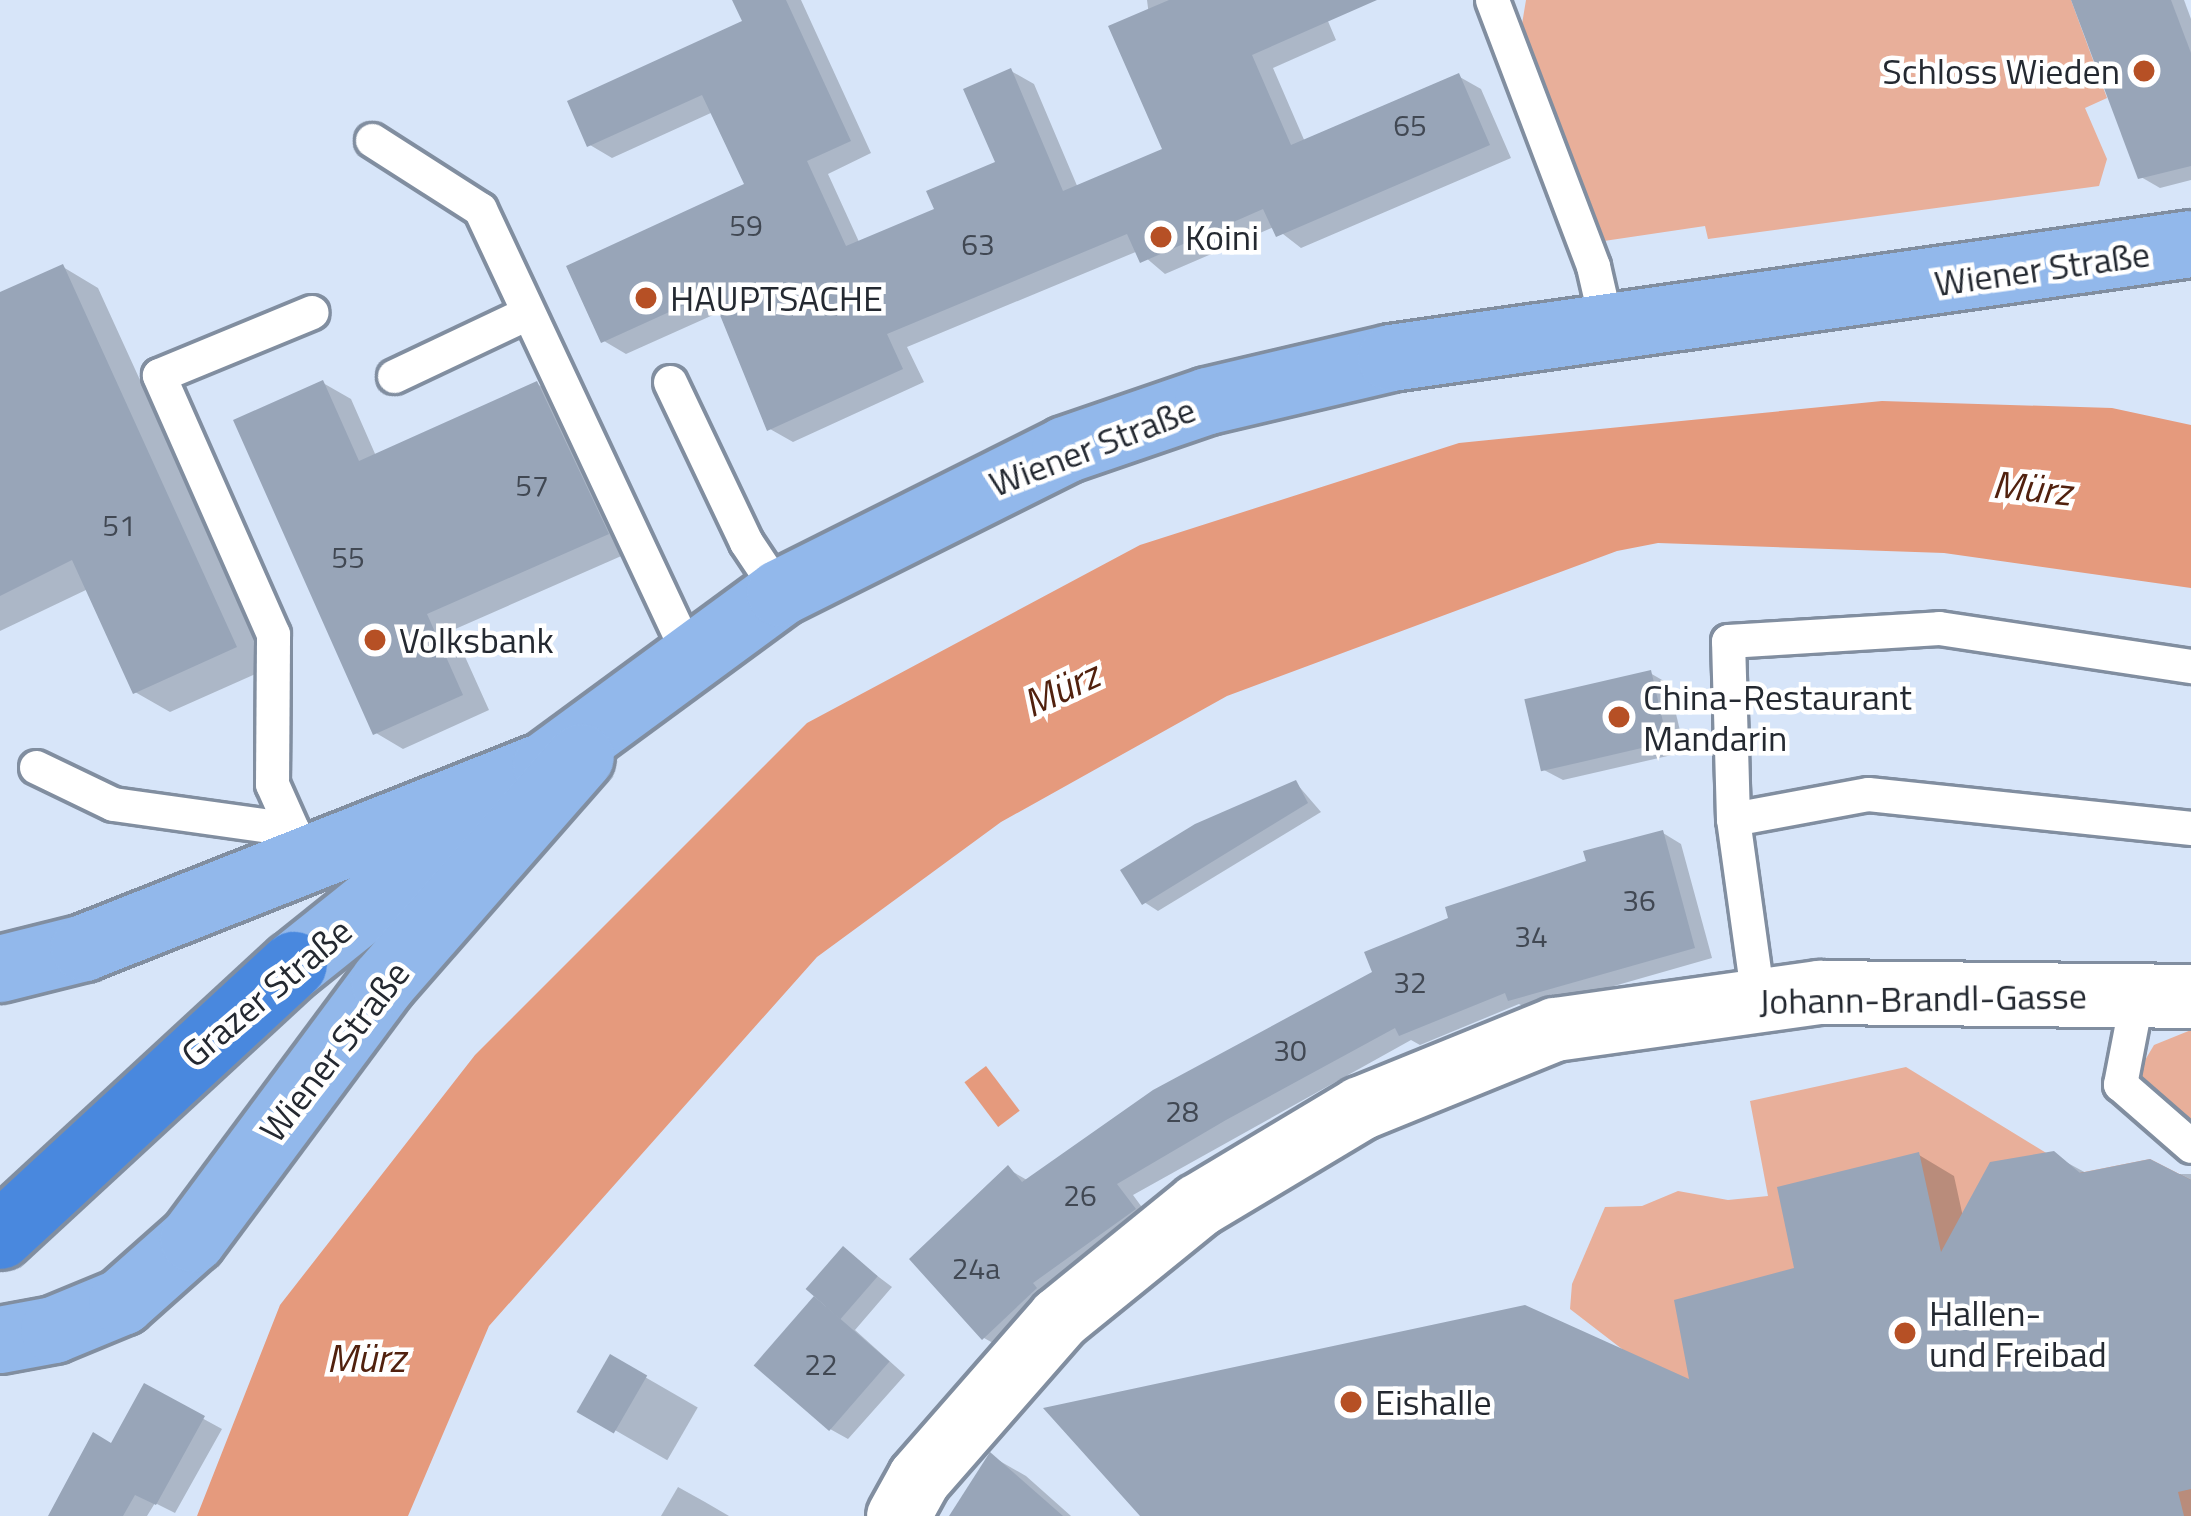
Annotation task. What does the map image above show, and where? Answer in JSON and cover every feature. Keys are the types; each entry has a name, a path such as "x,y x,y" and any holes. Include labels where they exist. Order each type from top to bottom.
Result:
{"highway":[{"name":"Grazer Straße","path":"0,1236 294,965"}],"main road":[{"name":"Wiener Straße","path":"0,969 84,949 298,843 546,765 780,593 1065,450 1208,400 1391,358 2191,244"},
{"name":"Wiener Straße","path":"0,1340 55,1330 122,1301 193,1239 384,982 631,701"},
{"name":"Grazer Straße","path":"294,965 546,765"}],"street":[{"name":"Johann-Brandl-Gasse","path":"898,1516 919,1478 1059,1318 1218,1193 1360,1108 1555,1029 1758,998 2164,996"}],"lane":[{"path":"1492,0 1593,266 1607,327"},
{"path":"372,140 480,209 690,658"},
{"path":"298,843 272,784 273,634 159,375 312,312"},
{"path":"394,376 527,313"},
{"path":"670,382 746,542 780,593"},
{"path":"1758,998 1733,819 1728,641 1940,628 2191,666"},
{"path":"36,767 113,804 298,843"},
{"path":"1733,819 1868,794 2191,828"},
{"path":"2164,996 2120,1084 2191,1146"}],"shaded area":[{"path":"1526,0 2071,0 2107,98 2085,108 2107,159 2099,186 1708,239 1705,226 1604,241 1520,36"},
{"path":"2191,1030 2191,1131 2135,1077 2154,1045"},
{"name":"Hallen- und Freibad","path":"1906,1067 2079,1173 2150,1159 2191,1180 2191,1516 1661,1516 1622,1349 1570,1309 1572,1284 1605,1207 1642,1206 1678,1191 1728,1200 1768,1196 1750,1101"}],"water":[{"name":"Mürz","path":"1882,401 2112,408 2191,425 2191,588 1944,553 1658,543 1617,551 1227,696 1001,822 817,957 489,1326 408,1516 197,1516 280,1305 475,1055 807,723 1140,545 1459,443"},
{"path":"986,1066 1020,1111 998,1127 964,1082"}],"building":[{"path":"732,0 786,0 851,141 807,161 846,246 934,209 926,191 995,162 963,89 1011,68 1063,191 1162,149 1108,26 1169,0 1377,0 1252,55 1291,145 1459,73 1490,145 1276,237 1263,209 1140,263 1127,234 887,334 903,369 767,431 711,293 601,343 566,266 744,184 702,95 587,147 567,101 742,21"},
{"name":"Schloss Wieden","path":"2071,0 2171,0 2191,53 2191,166 2138,179"},
{"path":"63,264 237,647 133,694 72,560 0,596 0,292"},
{"path":"323,380 359,461 537,381 609,534 427,614 463,695 373,735 233,420"},
{"path":"1651,670 1668,742 1541,771 1524,699"},
{"path":"1296,780 1308,803 1142,905 1120,870 1195,824"},
{"path":"1663,830 1695,948 1508,1001 1505,993 1399,1036 1395,1028 1226,1120 1117,1184 1136,1209 1033,1283 1037,1288 982,1340 909,1259 1008,1165 1022,1182 1153,1090 1372,972 1364,952 1448,918 1445,907 1586,861 1583,851"},
{"path":"2054,1151 2080,1173 2150,1159 2191,1180 2191,1489 2178,1492 2184,1516 1140,1516 1043,1408 1525,1305 1689,1379 1674,1300 1794,1268 1777,1187 1919,1152 1941,1252 1990,1162"},
{"path":"843,1246 878,1276 840,1319 806,1289"},
{"path":"814,1296 889,1362 829,1431 754,1365"},
{"path":"610,1354 647,1376 614,1434 576,1412"},
{"path":"144,1383 205,1416 156,1505 135,1495 123,1516 48,1516 93,1432 111,1443"},
{"path":"990,1452 1063,1516 949,1516"}],"place":[{"name":"Schloss Wieden","path":"2144,71"},
{"name":"Koini","path":"1161,237"},
{"name":"HAUPTSACHE","path":"646,298"},
{"name":"Volksbank","path":"375,640"},
{"name":"China-Restaurant Mandarin","path":"1619,717"},
{"name":"Hallen- und Freibad","path":"1905,1333"},
{"name":"Eishalle","path":"1351,1402"}]}
